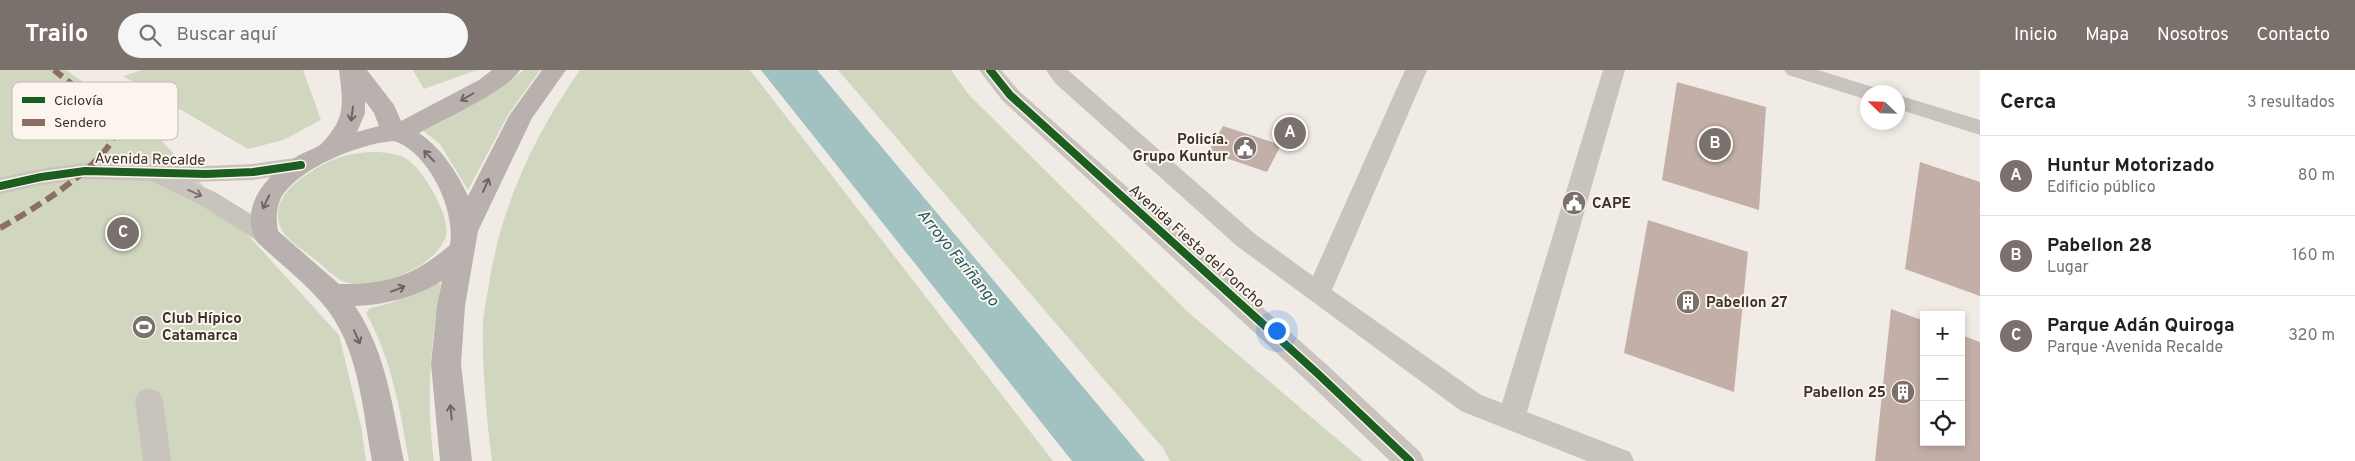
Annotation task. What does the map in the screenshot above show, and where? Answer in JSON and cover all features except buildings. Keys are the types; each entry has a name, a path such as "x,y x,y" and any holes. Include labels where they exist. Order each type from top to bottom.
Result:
{"main road":[{"path":"330,150 352,121 354,111 351,70"},
{"path":"332,295 360,296 389,293 416,282 440,268 464,239 462,211 455,194 436,162 417,143 396,133 385,112 355,70"},
{"path":"388,461 368,361 353,327 332,295 266,235 262,223 262,211 269,195 281,180 301,165 330,150 362,139 396,133 487,85 508,70"},
{"path":"456,461 446,364 451,306 464,239 495,166 521,116 554,70"}],"street":[{"name":"Avenida Fiesta del Poncho","path":"990,70 1010,96 1317,373 1410,461"},
{"path":"1057,70 1070,84 1246,240 1472,402 1620,461"},
{"path":"1318,293 1416,70"},
{"path":"1511,418 1614,70"},
{"path":"1803,71 1860,90"},
{"path":"1905,104 1980,128"},
{"name":"Avenida Recalde","path":"0,186 41,177 85,171 151,173 253,172 301,165"},
{"name":"Avenida Recalde","path":"151,173 208,198 266,235"},
{"path":"148,400 158,458 156,461"}],"green space":[{"name":"Club Hípico Catamarca","path":"0,70 66,70 83,82 12,82 12,140 161,140 339,335 361,426 366,461 0,461"},
{"path":"142,70 303,70 321,120 283,140 248,149 178,108 178,82 133,82 123,76"},
{"path":"413,70 477,70 424,89"},
{"path":"524,70 540,70 508,115 468,190 440,144 421,129 509,81"},
{"path":"580,70 750,70 1053,461 492,461 485,391 483,321 495,255 511,198 522,171 548,119"},
{"path":"838,70 951,70 969,95 1189,313 1363,461 1170,461 1163,448"},
{"path":"379,152 405,158 421,174 435,195 440,207 444,218 446,236 431,258 403,274 372,283 357,284 345,282 332,274 289,239 281,229 278,215 279,205 291,187 320,166 348,155"},
{"path":"436,283 441,284 430,372 430,416 434,461 409,461 389,367 366,313 370,308 404,298"}],"water":[{"name":"Arroyo Fariñango","path":"761,70 817,70 1145,461 1072,461"}],"marked path":[{"path":"54,70 69,82"},
{"path":"0,228 46,200 82,173 97,159 112,140"}],"cycle path":[{"path":"990,70 1010,95 1317,373 1410,461"},
{"path":"0,186 41,177 85,171 206,174 253,172 301,165"}],"place":[{"name":"Huntur Motorizado","path":"1290,133"},
{"name":"Pabellon 28","path":"1715,144"},
{"name":"Policía. Grupo Kuntur","path":"1245,148"},
{"name":"CAPE","path":"1574,203"},
{"name":"Parque Adán Quiroga","path":"123,233"},
{"name":"Pabellon 27","path":"1688,302"},
{"name":"Club Hípico Catamarca","path":"144,327"},
{"name":"Pabellon 25","path":"1903,392"}]}
